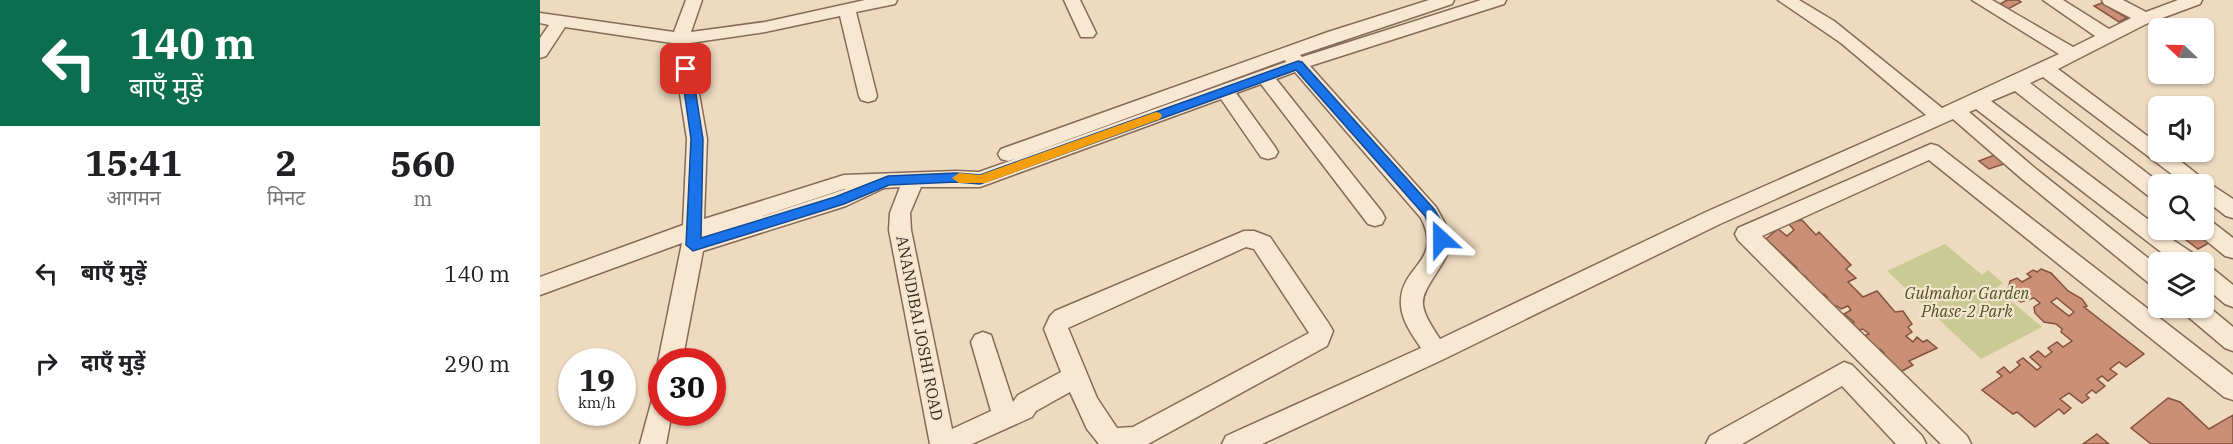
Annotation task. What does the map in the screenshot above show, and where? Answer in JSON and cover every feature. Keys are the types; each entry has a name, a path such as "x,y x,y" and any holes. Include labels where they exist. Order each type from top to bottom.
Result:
{"street":[{"path":"673,348 694,238 697,139 680,39 694,0"},
{"path":"540,18 680,39 755,28 889,0"},
{"path":"1072,0 1087,33"},
{"path":"956,178 975,166 1440,8 1498,0"},
{"path":"1786,0 1832,26 2030,174 2148,270"},
{"path":"1980,0 2072,54"},
{"path":"2051,0 2107,36"},
{"path":"2110,0 2146,19"},
{"path":"1235,444 1436,352 1713,218 1948,114 2176,3"},
{"path":"847,9 868,96"},
{"path":"540,52 560,21"},
{"path":"540,286 694,238 839,201 888,181 956,178 980,180 1265,76 1293,58"},
{"path":"1293,58 1430,213 1436,224 1441,239 1437,256 1416,285 1411,298 1415,316 1436,352"},
{"path":"2044,68 2185,174"},
{"path":"1265,76 1375,218"},
{"path":"2016,82 2148,185"},
{"path":"1225,91 1268,152"},
{"path":"1977,100 2176,252"},
{"path":"1959,444 1746,234 1931,151 2233,389"},
{"name":"ANANDIBAI JOSHI ROAD","path":"914,180 900,213 900,230 944,444"},
{"path":"2214,196 2233,210"},
{"path":"2214,235 2233,250"},
{"path":"540,301 694,238"},
{"path":"1254,238 1262,243 1321,331 1319,339 1137,437 1119,441 1107,437 1101,429 1077,382 1056,329 1063,318 1244,239 1254,238"},
{"path":"2214,282 2233,298"},
{"path":"2206,318 2233,340"},
{"path":"983,342 1021,410"},
{"path":"1719,444 1844,372 1913,444"},
{"path":"944,444 1077,382"},
{"path":"649,442 654,426"}],"green space":[{"name":"Gulmahor Garden Phase-2 Park","path":"1945,244 1982,275 1988,270 2003,283 1996,288 2042,327 1981,359 1887,271"}],"building":[{"path":"2007,0 2021,2 2008,9 2000,4"},
{"path":"2102,3 2127,18 2119,22 2094,6"},
{"path":"1997,154 2007,163 1989,169 1979,161"},
{"path":"1802,220 1816,235 1819,232 1851,265 1846,269 1856,278 1848,282 1863,297 1877,291 1895,312 1903,311 1912,324 1908,327 1912,332 1906,336 1913,342 1917,337 1923,342 1927,340 1937,348 1909,361 1913,365 1895,375 1876,357 1884,353 1880,349 1875,350 1860,337 1869,334 1863,329 1857,331 1850,324 1854,322 1844,314 1851,310 1848,306 1841,309 1837,306 1829,309 1821,300 1827,297 1802,286 1810,282 1805,276 1800,280 1791,270 1797,268 1766,239 1778,229 1787,236 1794,230 1788,223"},
{"path":"2186,240 2205,240 2209,243 2198,249"},
{"path":"2041,269 2051,273 2068,291 2082,299 2087,306 2084,307 2144,354 2126,367 2119,362 2110,369 2117,374 2108,381 2102,376 2097,379 2105,386 2096,393 2092,390 2086,395 2089,398 2082,403 2069,393 2060,399 2071,408 2064,414 2059,409 2035,427 2017,412 2013,414 1982,390 2002,376 1997,372 2004,367 2010,373 2020,365 2017,362 2023,358 2037,370 2041,367 2030,357 2038,351 2045,357 2052,352 2048,348 2057,342 2063,347 2072,341 2061,332 2062,329 2056,324 2044,322 2035,313 2034,307 2040,303 2034,298 2021,302 2011,296 2008,290 2010,281 2017,278 2022,282 2031,277 2027,274 2033,270 2037,272","holes":["2057,298 2074,312 2069,316 2051,302"]},
{"path":"2168,398 2180,402 2209,429 2233,415 2233,444 2151,444 2131,428"},
{"path":"2097,434 2109,444 2083,444"}],"slow traffic":[{"path":"959,178 980,180 1156,116"}],"route":[{"path":"686,69 697,139 693,245 839,201 888,181 956,178 980,180 1298,64 1430,213 1441,239"}]}
